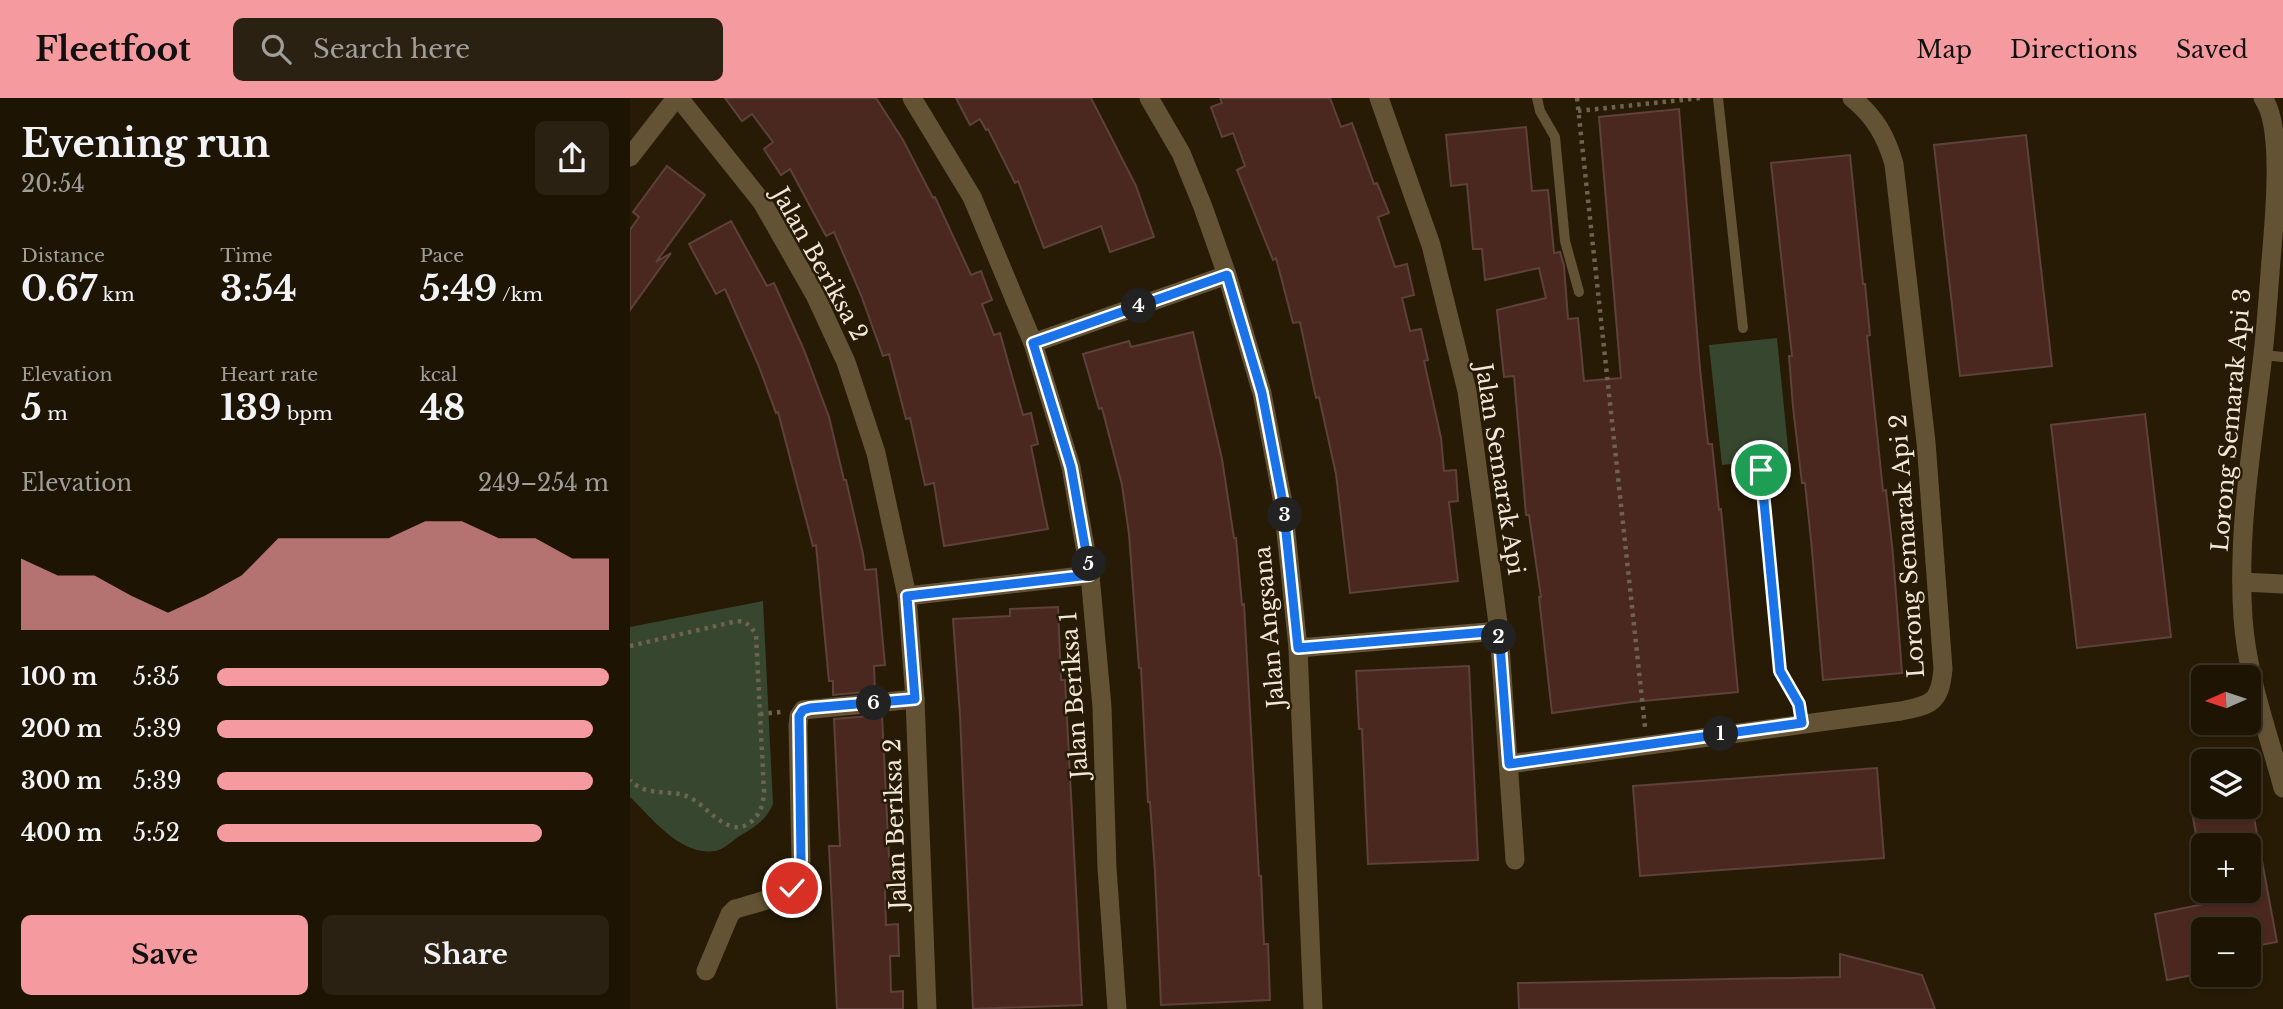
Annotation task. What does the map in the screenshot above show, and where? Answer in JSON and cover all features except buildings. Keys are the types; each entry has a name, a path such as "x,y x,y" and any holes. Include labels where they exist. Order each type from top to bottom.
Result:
{"street":[{"path":"630,157 678,98"},
{"name":"Jalan Beriksa 2","path":"678,98 762,202 815,295 846,362 876,453 907,596 915,699 927,1009"},
{"name":"Jalan Beriksa 1","path":"912,98 972,197 1033,343 1071,467 1090,575 1102,707 1107,868 1116,1009"},
{"name":"Jalan Angsana","path":"1149,98 1181,153 1227,275 1262,393 1281,489 1298,648 1313,1009"},
{"path":"1379,98 1388,98"},
{"name":"Jalan Semarak Api","path":"1379,98 1431,245 1467,391 1499,631 1515,860"},
{"name":"Lorong Semarak Api 2","path":"1509,764 1924,707 1936,699 1942,679 1926,442 1894,164 1887,140 1874,119 1852,98"},
{"name":"Lorong Semarak Api 3","path":"2263,98 2271,107 2278,140 2278,230 2246,475 2243,620 2250,674 2283,788"},
{"path":"1033,343 1227,275"},
{"path":"907,596 1090,575"},
{"path":"2242,582 2283,584"},
{"path":"1298,648 1499,631"},
{"path":"706,971 730,914 735,909 784,893 792,888 798,876 801,860 798,726 803,710 915,699"}],"lane":[{"path":"1536,98 1555,137 1564,241 1579,292"},
{"path":"1718,98 1743,328"},
{"path":"2263,355 2283,357"},
{"path":"1761,470 1780,671 1799,704 1802,723"}],"path":[{"path":"1577,98 1644,716"},
{"path":"1578,111 1702,98"},
{"path":"630,646 737,621 752,627 756,635 763,806 757,817 740,828 730,826 694,798 676,792 646,792 630,780"}],"green space":[{"path":"1777,338 1789,458 1722,465 1709,345"},
{"path":"763,601 773,804 758,824 724,847 715,851 690,848 657,825 630,797 630,627"}],"route":[{"path":"792,888 801,860 799,716 803,710 810,708 915,699 907,596 1090,575 1071,467 1033,343 1227,275 1262,393 1283,503 1298,648 1499,631 1509,764 1802,723 1799,704 1780,671 1761,470"}]}
